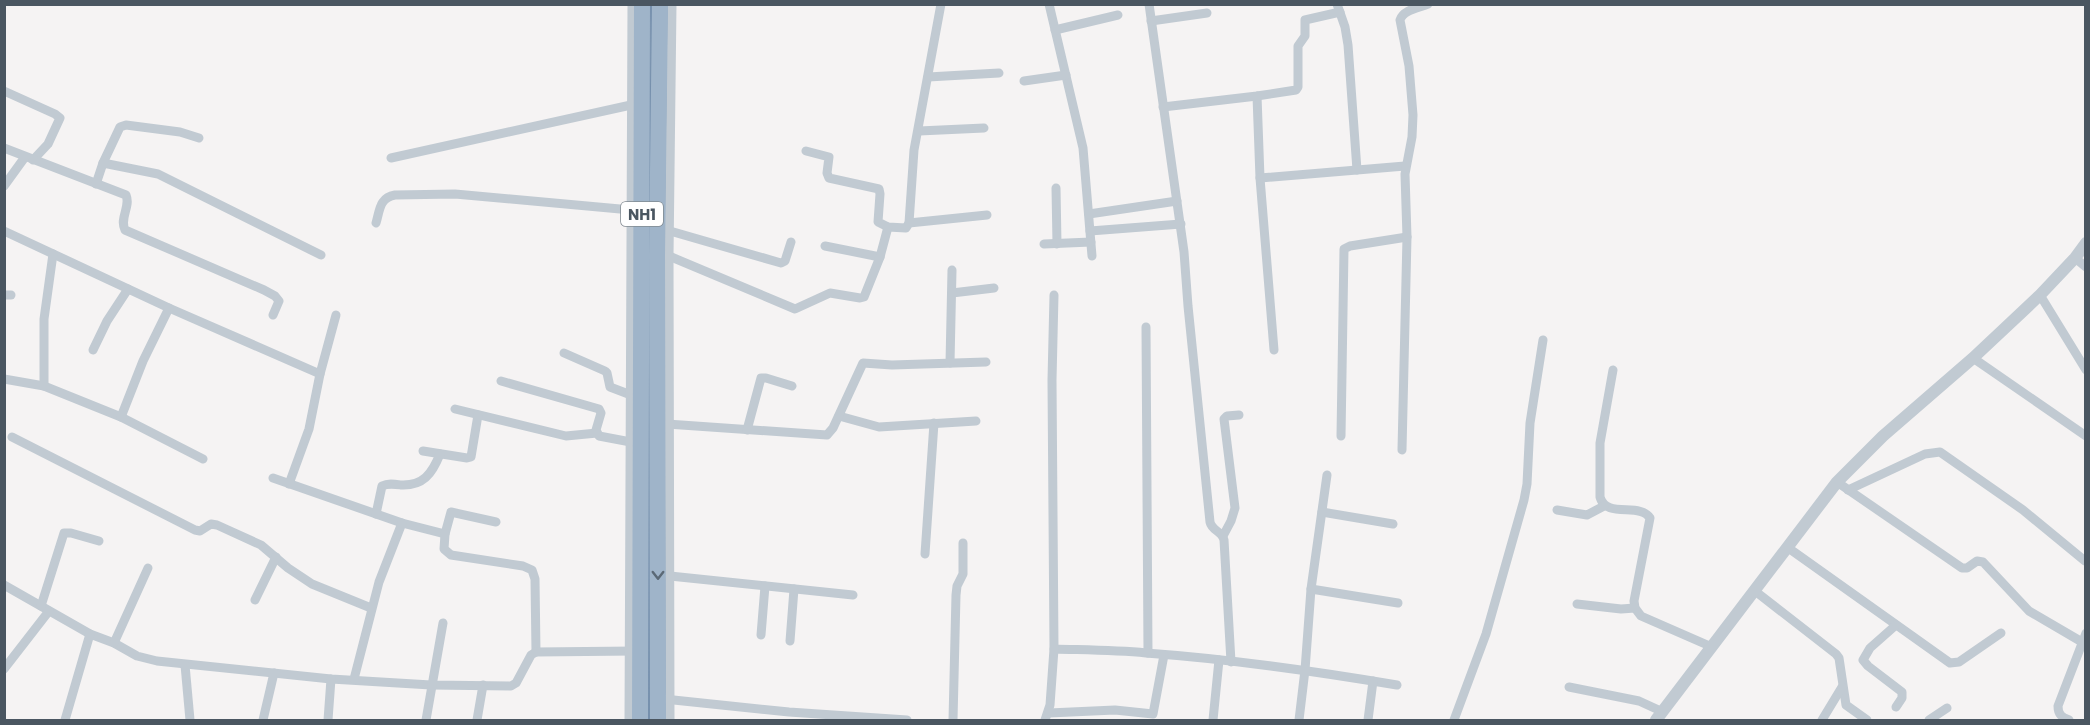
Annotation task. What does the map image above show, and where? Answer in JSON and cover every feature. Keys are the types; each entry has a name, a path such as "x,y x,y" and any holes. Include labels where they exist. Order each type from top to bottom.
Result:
{"highway":[{"name":"NH1","path":"640,720 635,651 636,443 644,204 642,4"},
{"name":"NH1","path":"658,720 664,699 657,617 664,378 644,204 660,4"}],"street":[{"path":"455,409 566,436 597,433 606,438 636,443 630,395 644,204 631,105 632,4"},
{"path":"664,378 670,231 672,4"},
{"path":"806,151 828,157 827,175 829,178 879,189 878,222 888,227 906,228 909,223 913,159 941,4"},
{"path":"1049,4 1083,148 1092,256"},
{"path":"1149,4 1181,224 1210,522 1212,527 1223,536"},
{"path":"1402,450 1407,237 1405,166 1412,137 1412,107 1400,17 1428,4"},
{"path":"1163,107 1297,89 1298,46 1305,36 1305,20 1338,8 1348,45 1357,170"},
{"path":"1151,21 1207,13"},
{"path":"1055,30 1118,15"},
{"path":"928,77 999,73"},
{"path":"1023,81 1066,75"},
{"path":"4,92 60,118 48,144 29,158 4,186"},
{"path":"1257,96 1260,177 1274,350"},
{"path":"391,158 631,105"},
{"path":"96,184 117,130 123,125 180,132 199,138"},
{"path":"919,131 984,128"},
{"path":"4,148 128,197 123,223 125,230 275,296 279,301 273,315"},
{"path":"103,163 158,174 321,255"},
{"path":"1260,177 1405,166"},
{"path":"1056,188 1057,244"},
{"path":"376,223 381,203 386,198 417,194 644,204"},
{"path":"1089,213 1177,201"},
{"path":"909,223 987,215"},
{"path":"1090,231 1181,224"},
{"path":"669,256 795,309 830,293 864,297 880,256 888,227"},
{"path":"4,231 169,308 320,374"},
{"path":"670,231 779,263 784,261 791,242"},
{"path":"1341,436 1344,249 1350,246 1407,237"},
{"path":"1044,244 1091,242"},
{"path":"1569,687 1639,700 1659,716 1837,482 1883,436 2040,295 2075,258 2085,243"},
{"path":"825,246 880,256"},
{"path":"44,386 44,319 53,254"},
{"path":"2075,258 2085,267"},
{"path":"950,363 952,270"},
{"path":"952,292 994,288"},
{"path":"93,350 107,321 128,289"},
{"path":"1054,295 1052,380 1054,649 1047,717 1115,710 1153,714 1164,655"},
{"path":"2040,295 2085,370"},
{"path":"121,417 142,361 169,308"},
{"path":"289,484 309,429 320,374 336,315"},
{"path":"1146,327 1148,653"},
{"path":"1454,720 1486,634 1524,500 1530,423 1543,340"},
{"path":"564,353 604,371 607,373 610,387 630,395"},
{"path":"1972,358 2085,436"},
{"path":"670,720 664,699 670,576 664,424 827,435 839,416 863,363 892,365 986,362"},
{"path":"1604,506 1600,497 1599,451 1613,370"},
{"path":"747,430 760,378 792,386"},
{"path":"4,379 44,386 121,417 203,459"},
{"path":"501,381 600,409 597,433"},
{"path":"423,452 471,457 478,415"},
{"path":"1231,662 1223,536 1231,522 1235,508 1224,418 1239,415"},
{"path":"839,416 879,427 976,421"},
{"path":"925,554 933,423"},
{"path":"12,437 195,530 200,531 211,524 217,525 261,545 288,568 312,584 371,608"},
{"path":"1848,490 1925,454 1940,452 2023,510 2085,561"},
{"path":"376,514 382,486 386,484 409,485 423,481 430,474 440,454"},
{"path":"1299,720 1311,589 1327,475"},
{"path":"273,478 402,523 444,534"},
{"path":"1837,482 1962,568 1982,561 2029,611 2084,638 2058,706 2058,713 2069,720"},
{"path":"1557,510 1587,515 1604,506 1645,513 1650,518 1634,601 1635,608 1641,616 1712,647"},
{"path":"496,522 451,512 444,534 443,547 448,554 523,566 532,570 536,585 536,652"},
{"path":"1322,512 1393,524"},
{"path":"354,679 381,575 402,523"},
{"path":"4,669 45,609 64,533 99,541"},
{"path":"953,720 956,595 957,585 963,574 963,543"},
{"path":"1787,547 1946,661 1959,662 2001,633"},
{"path":"255,600 276,557"},
{"path":"114,643 148,568"},
{"path":"670,576 853,595"},
{"path":"4,585 90,634 146,659 185,665 331,679 431,685 513,686 531,656 536,652 635,651 629,720"},
{"path":"761,636 765,586"},
{"path":"790,641 794,589"},
{"path":"1311,589 1398,603"},
{"path":"1755,591 1836,654 1839,658 1846,705 1867,720"},
{"path":"1577,604 1621,609 1635,608"},
{"path":"426,720 442,623"},
{"path":"1896,625 1870,648 1863,660 1902,692 1902,698 1896,707"},
{"path":"65,720 90,634"},
{"path":"1054,649 1148,653 1219,660 1305,670 1397,685"},
{"path":"1213,720 1219,660"},
{"path":"185,665 190,720"},
{"path":"263,720 274,673"},
{"path":"328,720 331,679"},
{"path":"1368,720 1373,681"},
{"path":"477,720 483,686"},
{"path":"1822,720 1842,687"},
{"path":"664,699 789,712 907,720"},
{"path":"1929,720 1947,708"}]}
